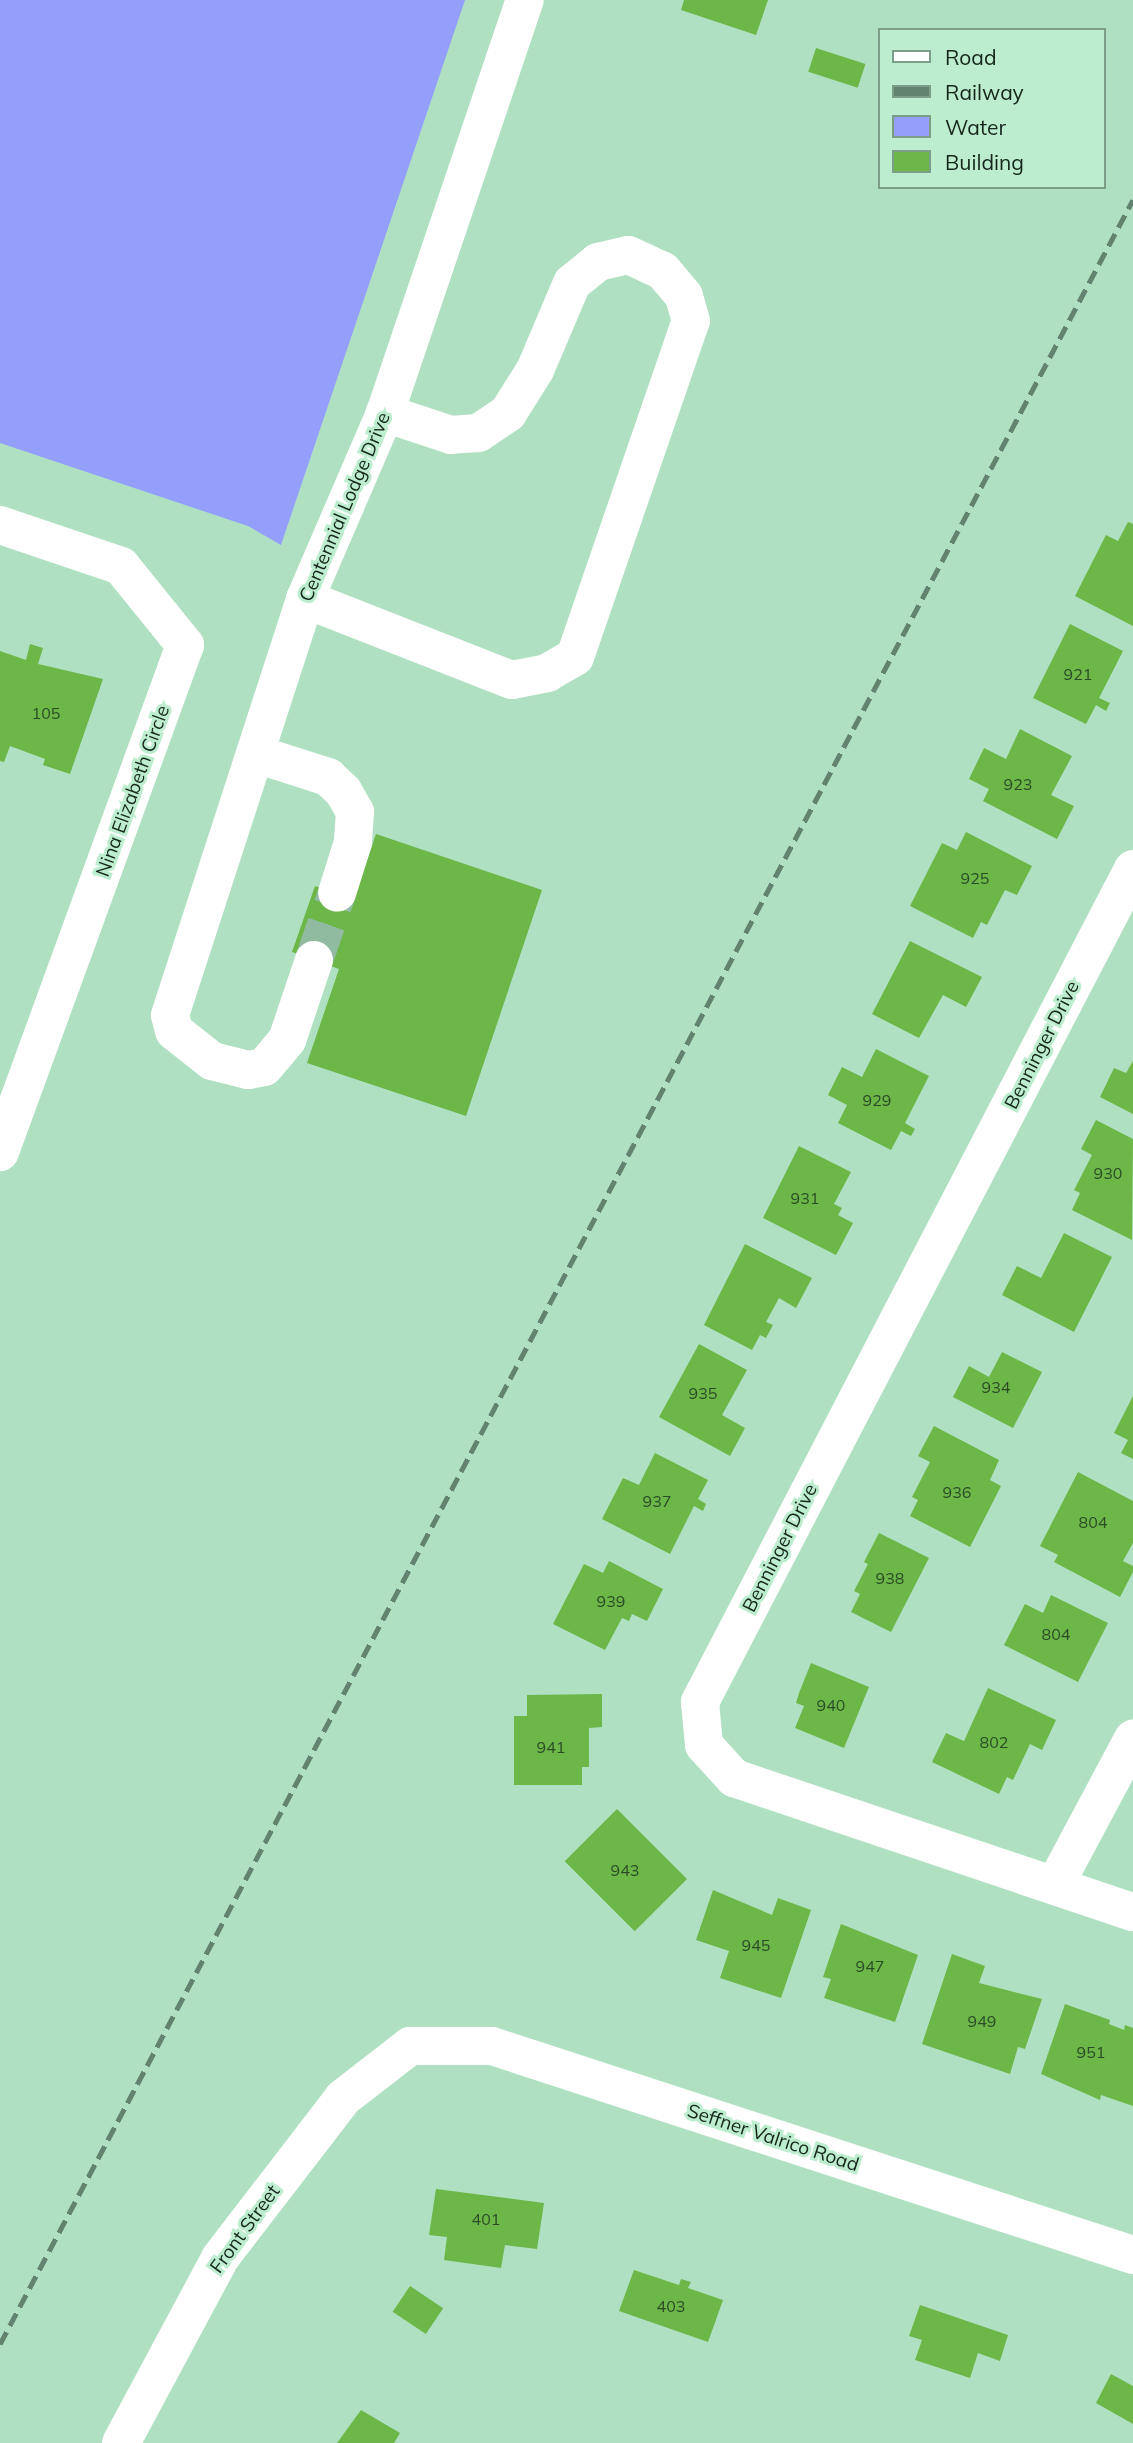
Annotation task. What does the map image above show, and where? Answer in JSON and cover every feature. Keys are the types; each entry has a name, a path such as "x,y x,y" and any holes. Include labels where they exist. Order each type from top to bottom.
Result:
{"street":[{"name":"Centennial Lodge Drive","path":"314,960 287,1040 278,1055 264,1067 231,1067 197,1053 174,1031 170,1015 305,599 385,413 524,0"},
{"path":"305,599 512,681 547,673 575,657 691,321 684,296 663,271 628,255 598,262 572,283 535,370 508,413 478,433 451,435 385,413"},
{"name":"Nina Elizabeth Circle","path":"0,525 121,566 185,645 0,1152"},
{"path":"256,754 328,777 343,791 355,812 354,832 337,893"},
{"name":"Benninger Drive","path":"1133,869 701,1702 705,1745 734,1778 1133,1912"},
{"path":"1055,1885 1133,1739"},
{"name":"Seffner Valrico Road","path":"410,2046 492,2046 1133,2255"},
{"name":"Front Street","path":"121,2443 220,2258 343,2098 410,2046"}],"water":[{"path":"0,0 465,0 281,545 248,526 0,443"}],"building":[{"path":"684,0 768,0 756,35 681,10"},
{"path":"816,48 865,64 858,88 808,72"},
{"path":"1128,522 1133,524 1133,626 1075,596 1106,535 1118,541"},
{"path":"1070,624 1123,651 1099,698 1110,703 1106,711 1096,705 1086,724 1033,698"},
{"path":"30,644 43,648 38,664 103,679 70,774 43,765 45,759 10,746 4,762 0,761 0,651 26,660"},
{"path":"1020,729 1072,756 1051,795 1074,806 1057,839 983,801 989,789 969,779 984,748 1006,759"},
{"path":"966,832 1032,866 1017,895 1005,890 987,925 981,922 973,938 910,906 942,843 957,850"},
{"path":"376,834 542,890 466,1116 307,1063 339,969 292,952 315,886 354,899"},
{"path":"910,941 982,977 966,1007 943,995 919,1038 872,1014"},
{"path":"876,1049 929,1076 905,1123 915,1129 911,1136 901,1131 891,1150 838,1123 847,1105 828,1095 842,1067 862,1077"},
{"path":"1133,1061 1133,1114 1100,1097 1114,1068 1126,1073"},
{"path":"1096,1120 1133,1139 1132,1240 1072,1210 1080,1193 1074,1190 1092,1155 1081,1149"},
{"path":"799,1146 851,1172 834,1204 842,1208 838,1215 853,1223 836,1255 763,1218"},
{"path":"1064,1233 1112,1257 1074,1332 1002,1295 1017,1266 1041,1278"},
{"path":"745,1244 812,1278 796,1308 779,1298 766,1322 773,1325 766,1338 760,1335 752,1350 704,1325"},
{"path":"699,1344 747,1370 722,1415 745,1428 730,1456 659,1417"},
{"path":"1002,1352 1042,1372 1013,1428 953,1397 969,1366 989,1377"},
{"path":"1133,1396 1133,1459 1121,1453 1128,1440 1114,1433"},
{"path":"934,1426 999,1460 990,1480 1001,1486 970,1547 910,1516 918,1500 912,1497 930,1462 918,1456"},
{"path":"655,1453 708,1480 698,1499 706,1504 703,1511 694,1506 670,1554 602,1519 623,1478 639,1485"},
{"path":"1078,1472 1133,1501 1133,1543 1123,1561 1133,1566 1133,1572 1120,1597 1054,1562 1058,1555 1040,1546"},
{"path":"879,1533 929,1558 891,1632 851,1612 860,1594 854,1591 868,1564 864,1562"},
{"path":"609,1561 663,1589 647,1621 632,1614 629,1621 622,1618 605,1650 553,1624 584,1564 603,1573"},
{"path":"1051,1595 1108,1623 1078,1682 1004,1645 1025,1604 1043,1613"},
{"path":"811,1663 869,1687 844,1748 795,1728 804,1706 796,1703"},
{"path":"988,1688 1056,1720 1042,1750 1030,1744 1013,1780 1007,1777 999,1794 932,1762 946,1733 964,1741"},
{"path":"602,1694 602,1727 589,1728 589,1767 582,1767 582,1785 514,1785 514,1716 527,1716 527,1695"},
{"path":"617,1809 687,1879 635,1931 565,1861"},
{"path":"713,1890 772,1915 778,1898 811,1910 781,1998 720,1978 729,1951 696,1940"},
{"path":"841,1924 918,1955 895,2022 824,1998 831,1979 823,1977"},
{"path":"952,1954 985,1966 979,1983 1042,1999 1025,2049 1018,2047 1010,2074 922,2044"},
{"path":"1065,2004 1110,2020 1109,2024 1124,2030 1125,2025 1133,2028 1133,2106 1101,2095 1100,2100 1041,2074"},
{"path":"436,2189 544,2203 537,2249 505,2245 501,2268 444,2260 447,2237 429,2235"},
{"path":"634,2270 679,2285 681,2279 691,2282 688,2288 723,2300 708,2342 619,2311"},
{"path":"410,2286 443,2308 426,2334 393,2312"},
{"path":"920,2305 1008,2335 1000,2361 978,2353 970,2378 915,2360 922,2340 909,2336"},
{"path":"1111,2374 1133,2386 1133,2424 1096,2403"},
{"path":"361,2410 400,2433 394,2443 337,2443"}],"tunnel":[{"path":"314,960 337,893"}],"railway":[{"path":"0,2344 1133,200"}]}
